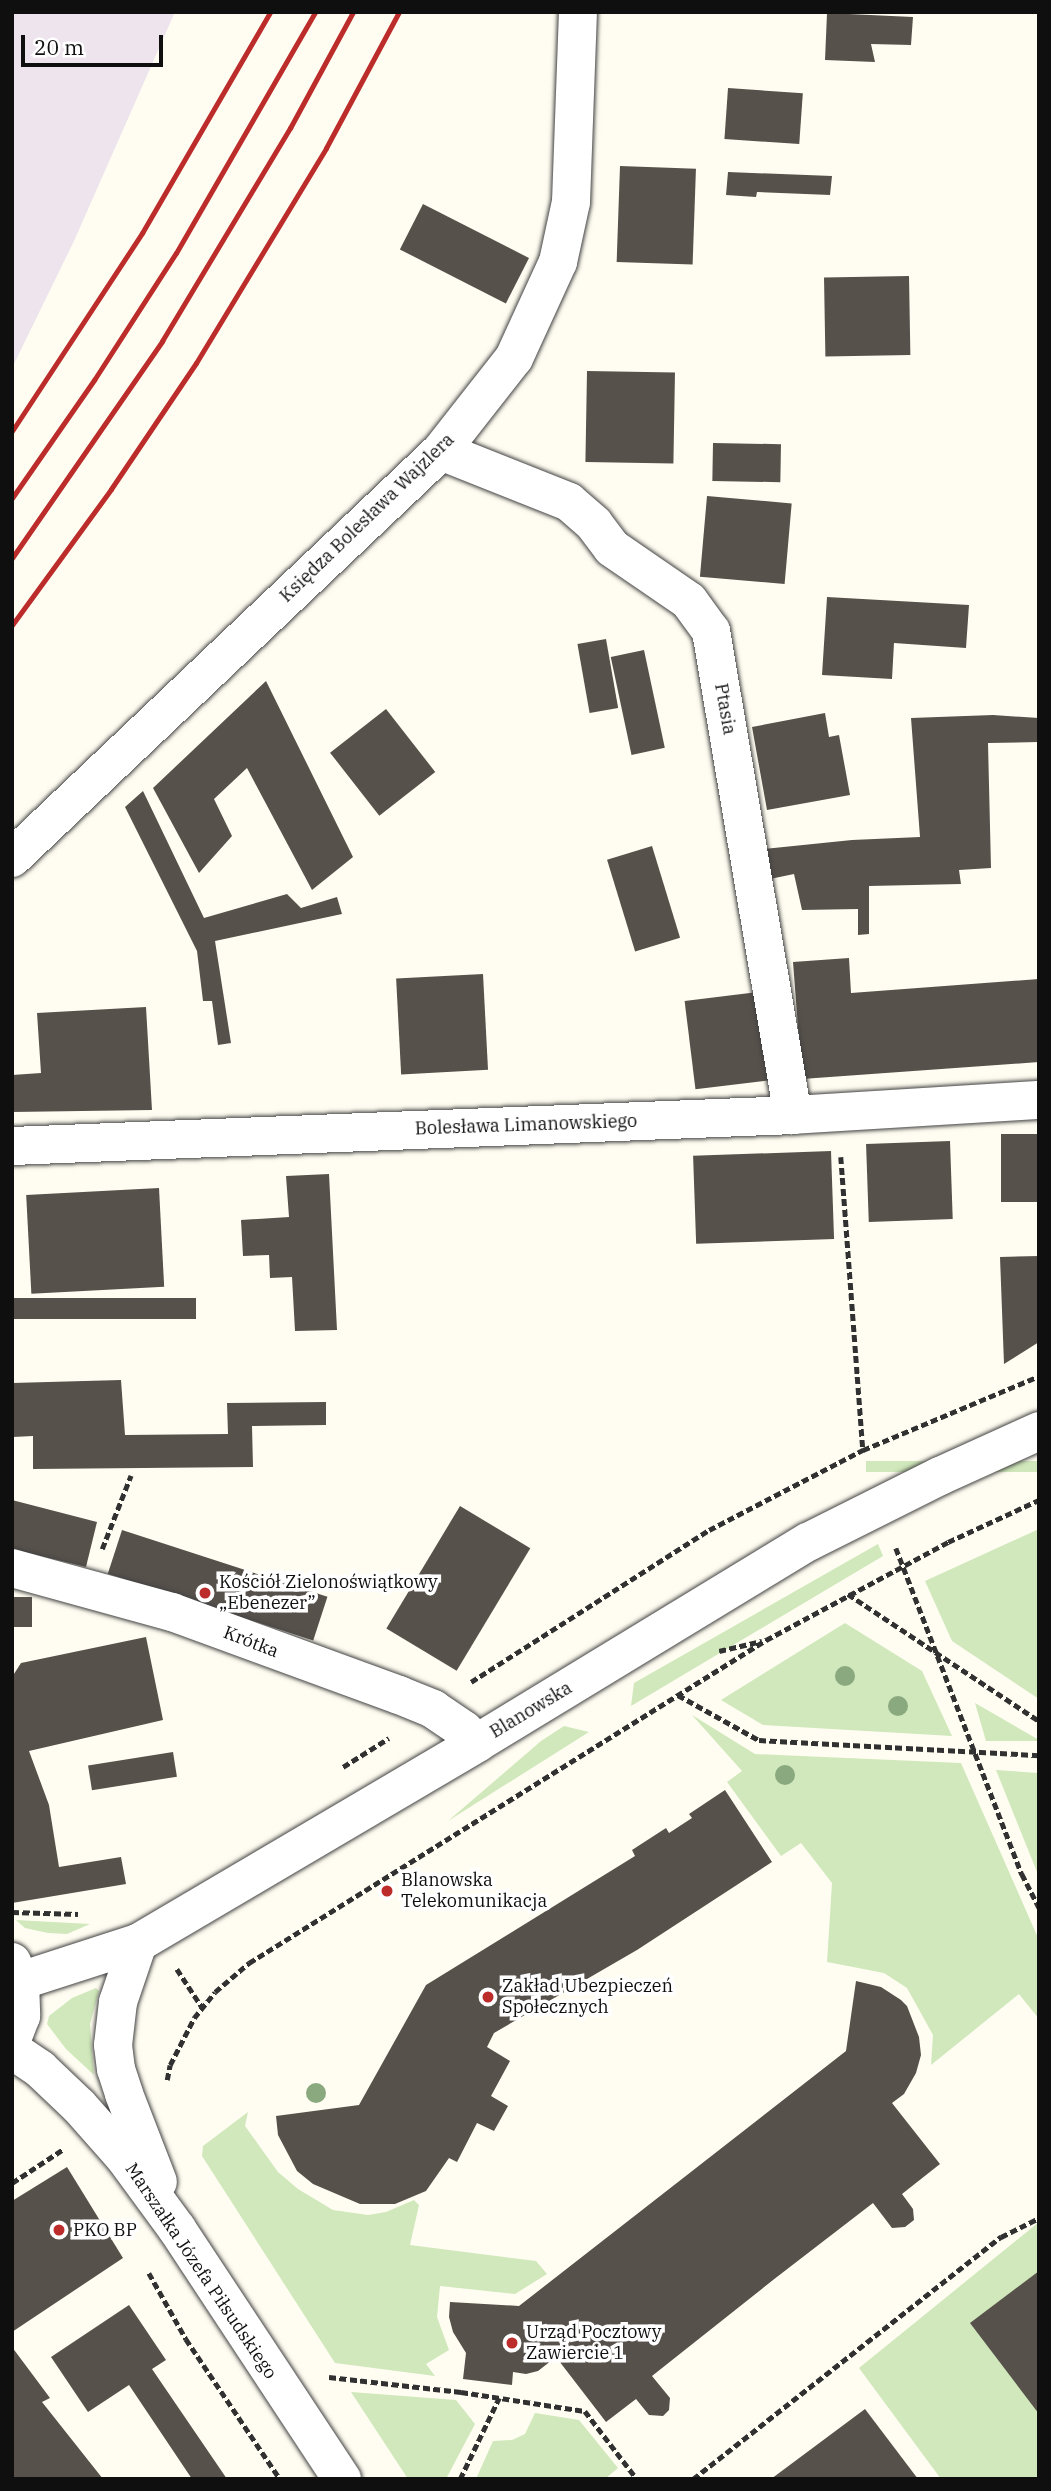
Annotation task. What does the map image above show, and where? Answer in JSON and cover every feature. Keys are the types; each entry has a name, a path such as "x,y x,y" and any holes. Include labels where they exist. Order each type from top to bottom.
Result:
{"street":[{"name":"Księdza Bolesława Wajzlera","path":"12,858 441,451 514,359 558,262 571,202 578,12"},
{"name":"Ptasia","path":"441,451 569,502 594,524 612,548 689,601 711,631 793,1115"},
{"name":"Bolesława Limanowskiego","path":"12,1146 793,1115 1039,1100"},
{"name":"Blanowska","path":"16,1971 138,1943 477,1743 808,1542 1039,1431"},
{"name":"Krótka","path":"12,1568 172,1612 433,1709 464,1730 477,1743"},
{"path":"138,1943 118,2002 113,2045 116,2069 177,2230"},
{"path":"12,2040 21,2016 16,1971"},
{"name":"Marszałka Józefa Piłsudskiego","path":"12,2050 40,2069 79,2106 125,2158 177,2230 342,2479"}],"path":[{"path":"841,1146 863,1450"},
{"path":"378,1745 546,1632 709,1530 863,1450 1039,1376"},
{"path":"87,1587 131,1475"},
{"path":"166,2086 170,2064 194,2018 215,1992 249,1963 678,1695 848,1594 1039,1500"},
{"path":"902,1566 974,1752 1039,1908"},
{"path":"848,1594 1039,1721"},
{"path":"678,1695 759,1740 1039,1755"},
{"path":"12,1912 85,1914"},
{"path":"12,2183 69,2145"},
{"path":"692,2479 1001,2238 1039,2218"},
{"path":"144,2263 186,2339 279,2479"},
{"path":"324,2377 585,2411 638,2479"},
{"path":"460,2479 499,2398"}],"shaded area":[{"path":"12,12 175,12 74,241 12,368"}],"green space":[{"path":"866,1461 1039,1461 1039,1472 866,1472"},
{"path":"1039,1529 1039,1699 952,1641 925,1581"},
{"path":"878,1544 883,1556 631,1706 634,1683"},
{"path":"845,1623 922,1671 952,1736 763,1725 721,1700"},
{"path":"975,1703 1039,1740 1039,1741 986,1741"},
{"path":"692,1715 755,1754 961,1763 1039,1940 1039,2019 1019,1994 931,2065 933,2035 907,1988 884,1973 827,1962 832,1883 801,1843 781,1856 727,1782 742,1771"},
{"path":"564,1726 589,1732 448,1821 541,1741"},
{"path":"996,1770 1039,1773 1039,1877"},
{"path":"16,1920 90,1924 67,1934 48,1933 25,1928"},
{"path":"96,1988 99,1991 90,2024 94,2075 66,2049 47,2024 49,2016 72,1998"},
{"path":"248,2112 245,2126 278,2172 298,2189 333,2210 368,2215 386,2212 414,2200 419,2205 410,2245 536,2261 547,2274 515,2294 440,2286 437,2317 449,2350 426,2364 435,2376 335,2363 202,2156 203,2146"},
{"path":"1039,2222 1039,2479 941,2479 859,2368"},
{"path":"351,2392 456,2400 475,2424 446,2479 408,2479"},
{"path":"535,2413 579,2420 618,2468 605,2479 476,2479 493,2441 512,2440 525,2434"}],"building":[{"path":"827,13 913,17 911,45 871,44 875,62 825,60"},
{"path":"728,88 803,93 799,144 724,139"},
{"path":"620,166 696,169 693,265 617,262"},
{"path":"728,172 832,176 830,195 757,192 756,197 726,195"},
{"path":"423,204 529,258 506,303 400,249"},
{"path":"909,276 910,355 825,356 824,277"},
{"path":"587,371 675,373 673,464 585,462"},
{"path":"713,443 781,444 780,482 712,481"},
{"path":"707,496 792,503 785,584 700,577"},
{"path":"827,597 969,605 966,648 894,643 892,679 822,675"},
{"path":"606,639 618,708 590,713 577,644"},
{"path":"644,650 665,748 632,755 611,657"},
{"path":"266,681 353,857 312,890 247,768 214,799 232,836 199,873 153,788"},
{"path":"386,709 435,772 379,816 330,753"},
{"path":"825,713 829,737 839,735 850,795 767,810 752,727"},
{"path":"993,715 1039,718 1039,742 988,743 991,868 959,870 961,884 869,886 869,934 858,935 858,909 802,910 794,874 770,879 764,849 852,840 920,837 911,718"},
{"path":"143,791 204,918 287,894 301,908 337,897 342,914 215,941 231,1043 218,1045 212,1001 203,1001 197,951 125,807"},
{"path":"652,846 680,938 635,952 607,860"},
{"path":"849,958 851,993 1039,979 1039,1062 802,1079 793,962"},
{"path":"483,974 488,1070 401,1074 396,979"},
{"path":"766,991 777,1079 695,1089 685,1001"},
{"path":"146,1007 152,1110 12,1112 12,1075 41,1073 37,1013"},
{"path":"1001,1134 1039,1134 1039,1202 1001,1202"},
{"path":"950,1141 953,1219 869,1222 866,1144"},
{"path":"831,1151 834,1239 696,1244 693,1156"},
{"path":"329,1174 337,1330 295,1331 292,1277 270,1278 269,1255 243,1256 241,1220 289,1217 286,1176"},
{"path":"159,1188 164,1287 31,1294 26,1195"},
{"path":"1039,1256 1039,1342 1004,1364 1000,1257"},
{"path":"12,1298 196,1298 196,1319 12,1319"},
{"path":"121,1380 125,1435 228,1434 227,1403 326,1402 326,1425 252,1426 253,1467 33,1469 33,1436 13,1437 12,1383"},
{"path":"12,1500 97,1522 86,1567 12,1549"},
{"path":"460,1506 530,1548 457,1671 386,1629"},
{"name":"Kościół Zielonoświątkowy „Ebenezer”","path":"122,1530 327,1597 313,1640 108,1574"},
{"path":"12,1597 32,1597 32,1627 12,1627"},
{"path":"146,1637 163,1720 29,1751 49,1805 59,1867 121,1857 126,1884 12,1903 12,1677 21,1663"},
{"path":"173,1752 177,1777 92,1790 88,1765"},
{"name":"Zakład Ubezpieczeń Społecznych","path":"725,1790 772,1862 637,1950 494,2033 487,2047 510,2061 491,2096 508,2106 494,2131 477,2123 457,2162 449,2158 426,2191 395,2204 360,2204 313,2184 297,2171 278,2135 276,2116 359,2105 426,1985 635,1856 632,1850 666,1828 669,1833 692,1818 689,1814"},
{"path":"856,1981 881,1987 901,2000 907,2006 919,2037 921,2055 916,2073 904,2094 892,2103 940,2164 902,2194 913,2209 914,2220 905,2227 892,2228 873,2203 773,2280 652,2376 670,2398 669,2410 663,2416 649,2415 636,2399 606,2422 556,2357 538,2371 526,2374 513,2372 512,2385 463,2379 466,2353 453,2332 449,2317 450,2302 519,2306 846,2051"},
{"name":"PKO BP","path":"67,2167 123,2258 12,2332 12,2201"},
{"path":"1039,2271 1039,2414 970,2323"},
{"path":"129,2305 166,2360 152,2369 227,2479 192,2479 129,2385 88,2412 51,2357"},
{"path":"12,2347 50,2398 42,2402 103,2479 12,2479"},
{"path":"865,2409 918,2479 771,2479"}],"railway":[{"path":"12,431 142,233 270,12"},
{"path":"12,498 94,380 176,253 315,12"},
{"path":"12,558 162,341 290,128 353,12"},
{"path":"12,625 111,489 196,363 326,148 399,12"}],"place":[{"name":"Kościół Zielonoświątkowy „Ebenezer”","path":"205,1593"},
{"name":"Blanowska Telekomunikacja","path":"387,1891"},
{"name":"Zakład Ubezpieczeń Społecznych","path":"488,1997"},
{"name":"PKO BP","path":"59,2230"},
{"name":"Urząd Pocztowy Zawiercie 1","path":"512,2343"}]}
